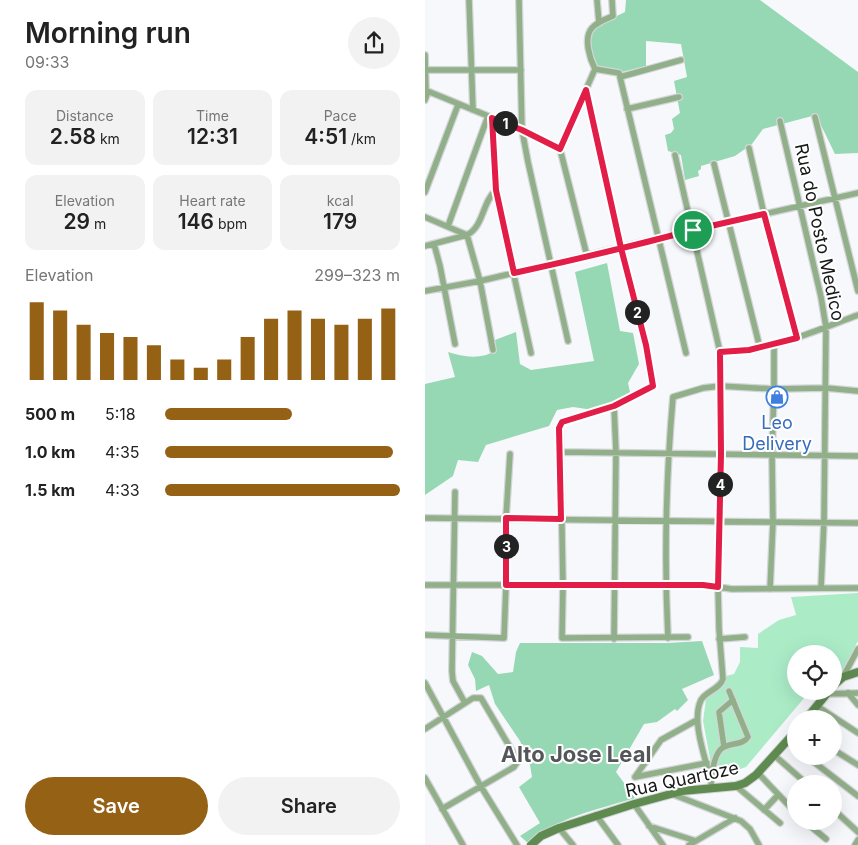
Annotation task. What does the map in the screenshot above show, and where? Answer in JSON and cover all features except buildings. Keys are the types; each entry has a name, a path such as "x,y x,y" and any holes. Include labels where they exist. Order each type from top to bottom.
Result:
{"street":[{"path":"469,0 473,110"},
{"path":"519,0 522,130 569,342"},
{"path":"597,0 599,23"},
{"path":"612,0 613,16 592,28 589,34 590,60 595,69 619,75 681,60"},
{"path":"425,55 425,100"},
{"path":"587,256 560,149 595,69"},
{"path":"426,70 521,70"},
{"path":"619,75 686,353"},
{"path":"586,90 653,386 614,406 562,422 560,432 563,586 562,638 689,637"},
{"path":"426,91 522,130 560,149"},
{"path":"627,109 679,97"},
{"path":"425,192 458,105"},
{"path":"490,117 496,190 531,353"},
{"path":"448,226 490,117"},
{"path":"815,117 858,291"},
{"name":"Rua do Posto Medico","path":"780,121 821,297 826,327 824,521 821,588"},
{"path":"749,148 764,214 797,338"},
{"path":"675,155 720,352 721,454 718,587 722,682 702,699 697,720 711,783"},
{"path":"714,164 760,348"},
{"path":"425,246 467,235 477,226 490,196 496,190"},
{"path":"425,292 858,193"},
{"path":"425,217 467,235"},
{"path":"467,235 479,281 493,350"},
{"path":"434,244 455,344"},
{"path":"720,352 760,348 797,338 858,315"},
{"path":"770,589 773,522 771,454 774,344"},
{"path":"668,638 665,586 668,453 673,397 703,388 720,386 774,389 826,388 858,391"},
{"path":"614,406 616,452 614,638"},
{"path":"560,452 858,456"},
{"path":"425,635 504,638 506,518 510,454"},
{"path":"455,492 453,681 465,703"},
{"path":"425,518 615,521 824,521 858,523"},
{"path":"425,585 703,585 732,589 858,588"},
{"path":"719,639 745,637"},
{"path":"843,677 858,649"},
{"path":"843,677 858,672"},
{"path":"425,684 480,785 517,845"},
{"path":"711,783 716,758 724,747 743,742 748,737 729,691"},
{"path":"842,693 858,693"},
{"path":"848,693 858,705"},
{"path":"425,729 465,703 478,697 481,698 518,761 516,766 442,808"},
{"path":"724,747 719,712 733,700"},
{"path":"814,710 822,700"},
{"path":"817,706 858,733"},
{"name":"Rua Quartoze","path":"697,720 661,740 635,778 707,762"},
{"name":"Rua Quartoze","path":"531,845 541,836 596,815 711,783 736,786 749,781 787,742"},
{"path":"842,755 858,765"},
{"path":"774,756 796,775"},
{"path":"818,765 858,796"},
{"path":"758,773 787,803"},
{"path":"425,778 463,845"},
{"path":"736,786 780,823"},
{"path":"670,794 735,818 745,824 757,844"},
{"path":"764,810 779,795"},
{"path":"634,804 663,845"},
{"path":"596,815 618,845"},
{"path":"842,817 858,832"},
{"path":"689,845 735,818"},
{"path":"649,826 696,841"},
{"path":"559,828 573,845"},
{"path":"815,830 826,839"},
{"path":"855,845 858,840"}],"green space":[{"path":"626,0 760,0 858,72 858,153 835,154 816,115 763,129 752,144 735,156 701,166 701,169 698,171 699,176 685,180 681,155 668,151 665,135 671,133 674,129 672,119 680,113 674,81 687,77 681,44 646,41 646,66 622,72 597,67 591,37 599,26 625,12"},
{"path":"607,263 620,331 633,333 639,364 628,383 631,397 593,410 573,407 557,410 549,426 486,445 478,462 458,460 453,476 425,495 425,384 455,377 448,352 466,356 485,355 496,350 495,340 516,332 520,364 531,370 594,361 575,272"},
{"path":"858,593 858,641 842,670 842,645 787,645 787,700 802,700 794,710 787,710 787,718 746,767 729,773 729,768 711,764 703,721 706,699 724,685 726,676 734,674 740,662 740,647 758,648 758,634 779,620 796,615 791,597"},
{"path":"702,641 714,675 682,689 688,700 677,711 675,709 657,722 644,724 616,772 635,798 578,815 551,827 528,843 520,836 540,823 519,787 532,777 530,765 520,741 495,704 489,685 476,691 475,679 468,665 472,652 482,656 498,674 513,672 516,652 520,643 667,643"}],"place":[{"name":"Leo Delivery","path":"777,397"}],"district":[{"name":"Alto Jose Leal","path":"576,754"}],"route":[{"path":"693,230 621,248 514,273 496,190 492,118 522,130 560,149 586,90 621,248 646,345 653,386 614,406 562,422 559,428 561,519 506,518 506,585 703,585 718,587 721,454 720,352 749,350 797,338 764,214 693,230"}]}
